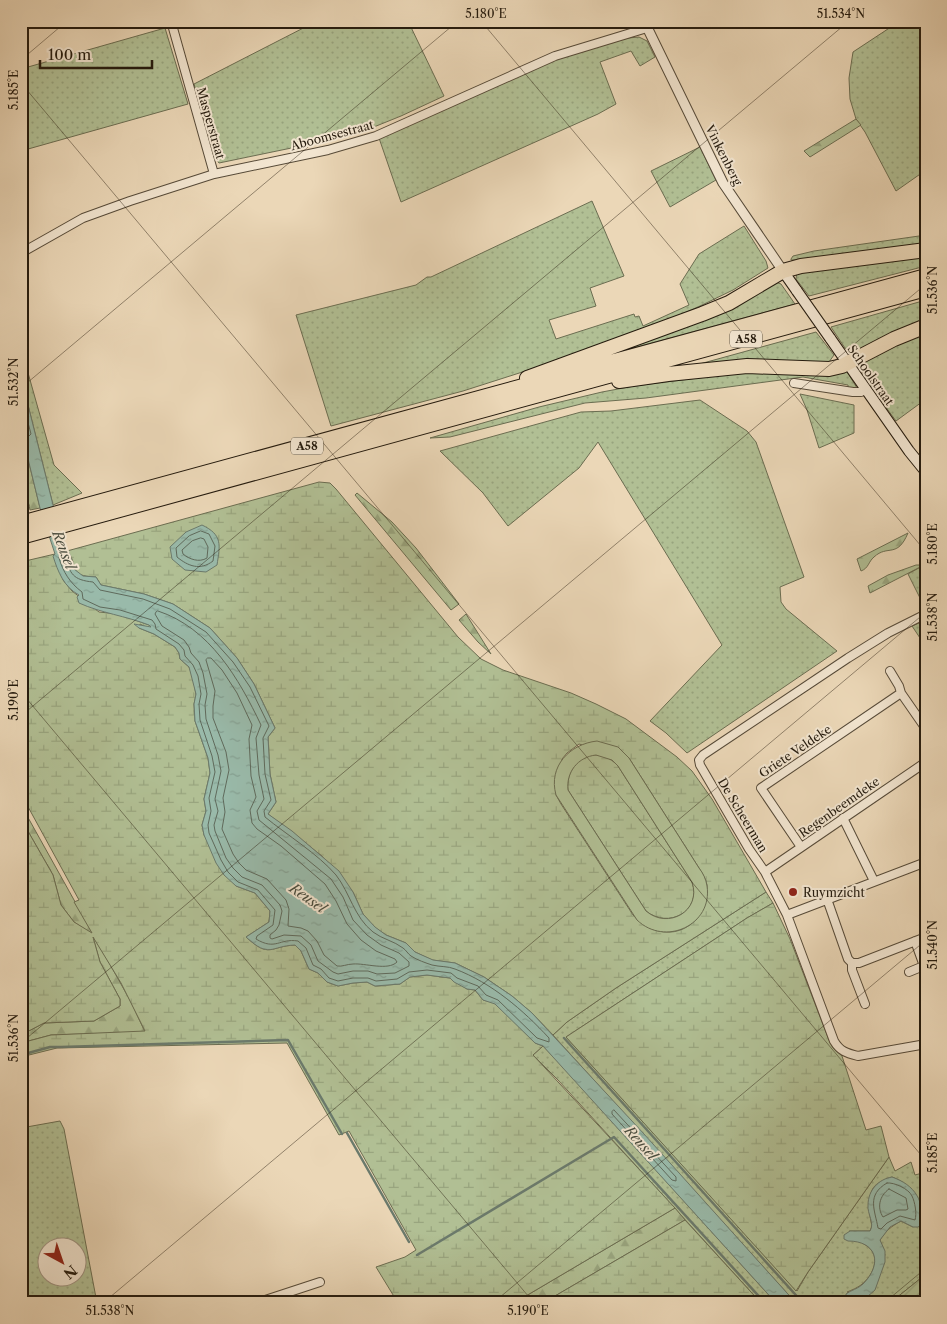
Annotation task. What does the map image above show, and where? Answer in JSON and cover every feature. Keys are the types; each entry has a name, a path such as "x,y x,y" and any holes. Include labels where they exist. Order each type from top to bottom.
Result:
{"highway":[{"name":"A58","path":"449,407 702,314 729,303 783,271 806,265 926,250"},
{"name":"A58","path":"21,536 42,524 449,407 926,276"},
{"name":"A58","path":"60,519 565,388 926,289"},
{"name":"A58","path":"565,388 746,366 820,370 836,368 894,339 926,326"},
{"name":"A58","path":"21,523 42,524"}],"main road":[{"name":"Vinkenberg","path":"783,271 797,291"},
{"name":"Schoolstraat","path":"797,291 908,451 926,472"}],"street":[{"name":"Masperstraat","path":"171,21 214,174"},
{"name":"Aboomsestraat","path":"21,253 83,218 130,201 214,174 328,150 376,136 549,58 645,25"},
{"name":"Vinkenberg","path":"645,25 723,183 783,271"},
{"path":"794,383 853,392 861,392 866,389"},
{"name":"De Scheerman","path":"926,614 888,633 848,658 703,755 699,760 729,817 765,872 787,915 834,1041 839,1049 847,1054 858,1056 926,1044"},
{"path":"890,671 901,693 926,728"},
{"name":"Griete Veldeke","path":"801,847 761,788 901,693"},
{"name":"Regenbeemdeke","path":"765,872 926,762"},
{"path":"843,818 874,881"},
{"path":"787,915 926,862"},
{"path":"827,900 848,958 852,962 859,963 926,937"},
{"path":"909,972 925,965 915,942"},
{"path":"852,962 852,970 866,1004"},
{"path":"256,1303 320,1282"}],"green space":[{"path":"317,21 408,21 444,96 359,133 219,163 216,159 194,84"},
{"path":"900,21 926,21 926,170 896,191 865,132 856,119 850,99 849,78 853,52"},
{"path":"165,28 188,104 21,151 21,69"},
{"path":"639,37 647,41 655,57 640,66 631,51 600,62 616,104 598,114 401,202 379,138 564,55 628,38"},
{"path":"856,119 861,125 810,157 804,151"},
{"path":"700,147 716,180 670,207 651,171"},
{"path":"592,201 624,276 590,288 596,306 549,320 556,339 634,314 635,317 639,316 643,326 689,305 680,284 699,254 744,226 766,261 768,268 733,290 673,318 560,360 463,391 331,426 296,315 416,285 427,277 431,277"},
{"path":"926,235 926,245 791,260 793,256 814,251"},
{"path":"926,254 926,266 809,296 796,279 797,271"},
{"path":"773,281 781,284 795,304 607,355"},
{"path":"926,300 926,324 853,353 845,348 831,327"},
{"path":"816,332 834,355 829,362 685,368"},
{"path":"926,332 926,399 896,421 863,376 863,364 869,358"},
{"path":"21,348 54,465 82,493 53,505 21,377"},
{"path":"846,370 857,388 852,391 848,389 848,385 803,377 646,398 585,403 450,437 430,438 539,407 634,386 746,372"},
{"path":"800,394 854,405 854,433 819,448"},
{"path":"700,400 747,431 756,442 804,577 780,587 781,602 786,609 837,651 687,753 650,721 722,645 598,442 579,468 508,526 483,493 440,451 581,412 611,411"},
{"path":"21,430 40,508 30,510 21,469"},
{"path":"21,469 29,506 21,509"},
{"path":"319,482 330,483 458,637 481,659 503,670 571,693 626,719 677,757 692,771 712,799 766,892 616,988 567,1022 553,1035 512,996 484,977 455,963 432,960 415,952 406,943 386,935 374,927 363,914 353,892 322,856 268,814 276,802 270,774 268,737 275,728 254,684 237,658 210,628 173,604 144,594 101,585 96,577 81,575 75,569 71,556 67,551","holes":["579,744 629,758 704,876 706,883 707,893 700,913 693,922 674,932 653,929 642,924 633,915 556,795 562,759"]},
{"path":"357,493 392,522 416,548 459,604 451,610 355,495"},
{"path":"908,533 900,546 896,549 879,553 861,571 857,559"},
{"path":"55,554 63,580 72,591 99,612 118,614 149,625 151,627 148,628 140,624 139,628 154,634 175,647 180,659 189,667 196,695 194,704 195,721 208,758 210,773 204,799 206,811 202,825 204,835 236,886 255,893 270,911 269,922 246,937 260,948 270,950 295,945 301,951 309,969 318,973 327,982 338,986 367,982 375,986 400,984 410,977 427,975 450,978 467,989 475,990 483,1000 495,1003 535,1043 543,1046 533,1055 675,1208 514,1303 398,1303 376,1267 405,1257 416,1250 349,1131 339,1135 287,1043 57,1048 21,1057 21,1043 51,1035 145,1031 121,983 93,937 100,962 120,999 120,1006 94,1021 44,1023 21,1035 21,819 53,875 61,905 74,922 92,933 74,902 79,900 21,794 21,562"},
{"path":"926,564 926,610 908,574"},
{"path":"916,565 924,565 870,593 868,586 888,575"},
{"path":"466,614 491,654 459,620"},
{"path":"926,620 926,635 920,638 912,626"},
{"path":"597,741 618,747 629,758 703,874 707,886 707,900 703,912 685,928 661,932 648,928 637,920 556,795 554,784 558,766 570,752 587,743","holes":["596,755 612,760 618,766 692,882 694,892 688,909 673,918 664,919 646,911 568,790 569,777 574,766 579,762"]},
{"path":"589,755 605,757 612,760 618,766 692,882 694,893 692,902 688,909 681,914 673,918 664,918 646,911 568,790 568,779 572,769 580,760"},
{"path":"21,805 131,1002 145,1032 51,1035 21,1043 21,1035 44,1023 94,1021 120,1006 120,999 100,962 92,934 74,922 61,905 53,875 21,819"},
{"path":"766,892 773,903 747,918 566,1037 797,1291 808,1272 889,1157 895,1171 911,1162 915,1175 926,1172 926,1274 890,1303 796,1303 553,1035 567,1022 616,988","holes":["892,1177 899,1180 914,1194 919,1206 921,1221 913,1227 901,1221 884,1234 880,1240 885,1255 857,1299 847,1292 858,1287 869,1277 875,1260 872,1250 856,1239 849,1231 870,1231 872,1226 869,1204 871,1192 879,1183"]},
{"path":"773,903 790,939 829,1040 833,1048 842,1056 866,1130 881,1126 889,1157 796,1291 566,1037 747,918"},
{"path":"543,1046 776,1303 761,1303 533,1055"},
{"path":"60,1121 64,1129 84,1236 38,1236 38,1286 88,1286 88,1256 97,1303 21,1303 21,1128"},
{"path":"675,1208 685,1220 543,1303 514,1303"},
{"path":"685,1220 761,1303 543,1303"},
{"path":"926,1274 926,1303 890,1303"}],"water":[{"name":"Reusel","path":"21,377 53,505 74,569 83,576 96,577 101,585 144,594 173,604 210,628 237,658 254,684 275,728 268,737 270,774 276,802 268,814 292,831 339,871 353,892 363,914 375,927 386,935 406,943 415,952 433,960 455,963 484,977 512,996 532,1013 796,1303 776,1303 543,1046 535,1043 495,1004 483,1000 475,990 467,989 450,978 427,975 410,977 400,984 375,986 367,982 338,986 327,982 318,973 309,969 301,951 295,945 270,950 260,948 246,937 269,922 270,911 255,893 236,886 224,875 216,863 204,835 202,825 206,811 204,799 210,773 208,758 195,721 194,704 196,694 189,667 180,659 175,647 134,624 151,627 149,625 79,603 77,597 79,595 69,588 62,579 53,556 55,554 40,508 21,430"},
{"path":"202,525 217,537 219,552 217,565 206,572 185,570 172,559 170,547 186,532"},
{"path":"892,1177 907,1184 917,1195 921,1208 921,1225 913,1227 901,1221 890,1227 880,1240 885,1251 885,1262 875,1290 867,1297 846,1300 846,1294 861,1286 869,1276 875,1262 871,1249 858,1242 844,1239 844,1235 850,1231 870,1231 872,1225 868,1200 872,1190 883,1180"}],"waterway":[{"name":"Reusel","path":"564,1038 803,1303"},
{"path":"21,1055 50,1047 288,1040 342,1134"},
{"path":"347,1133 409,1242"},
{"name":"Reusel","path":"417,1255 614,1137 765,1303"}],"place":[{"name":"Ruymzicht","path":"793,892"}]}
